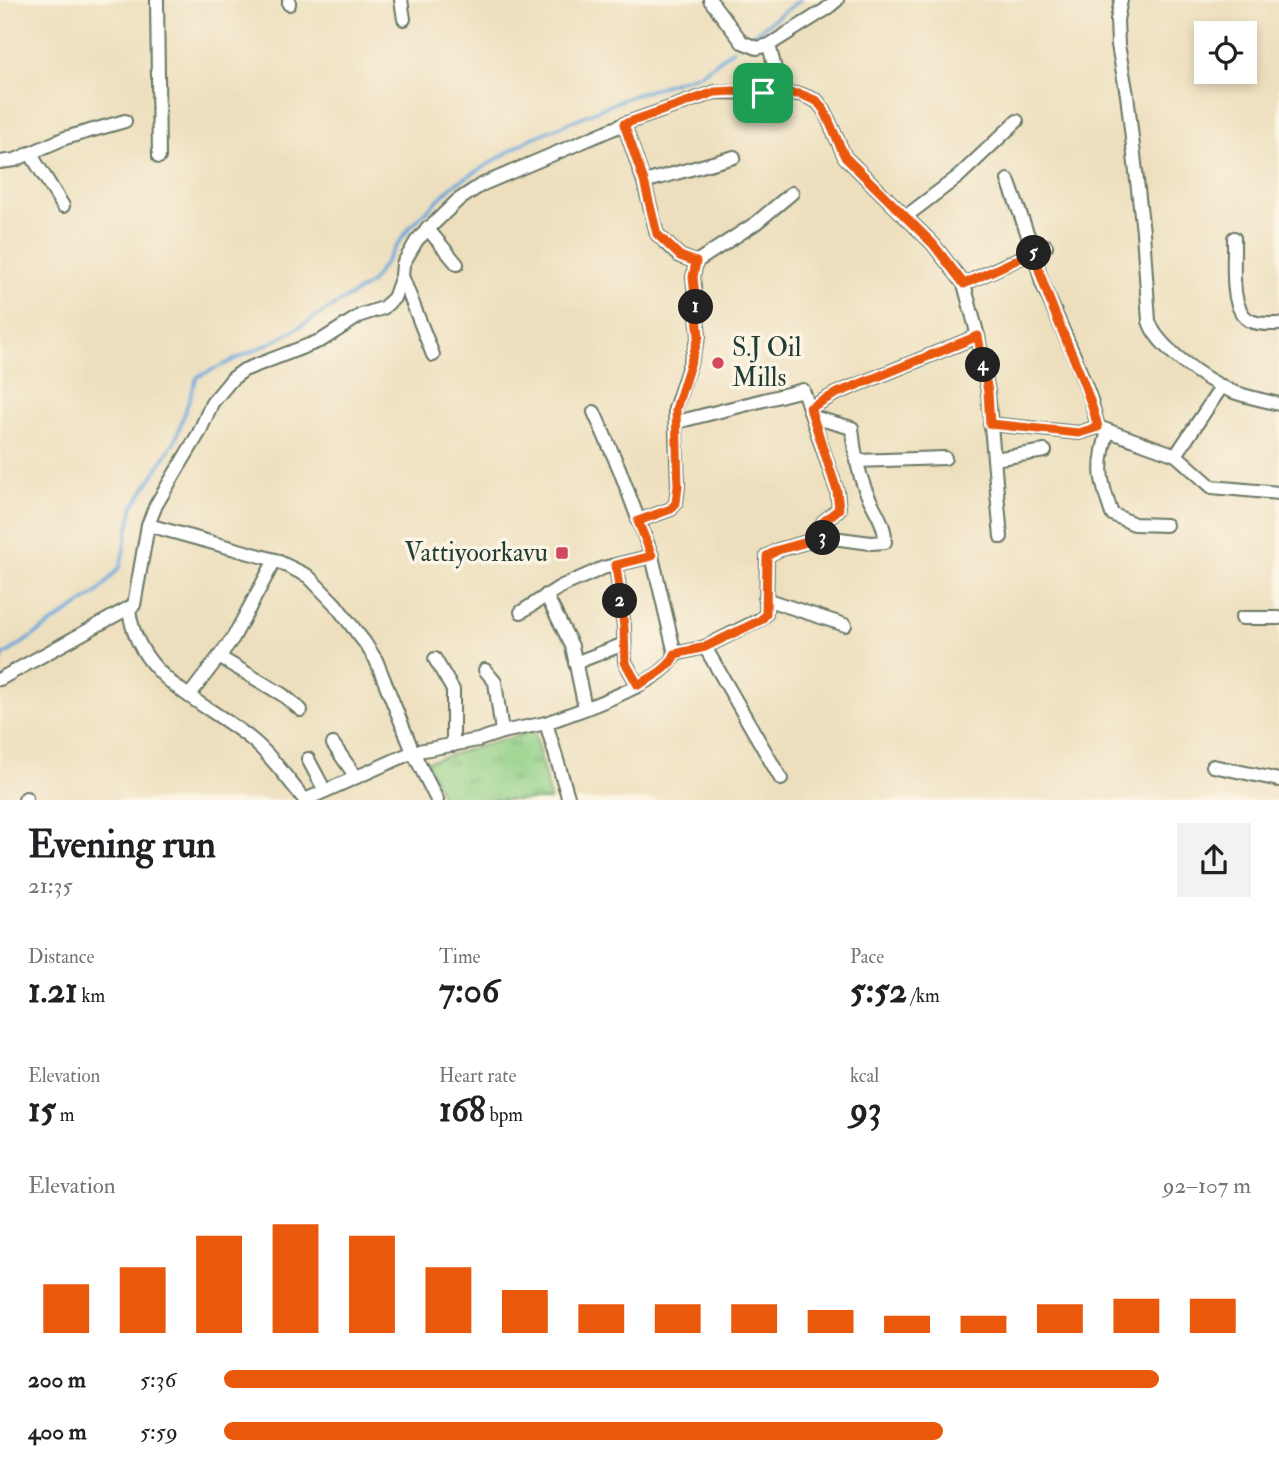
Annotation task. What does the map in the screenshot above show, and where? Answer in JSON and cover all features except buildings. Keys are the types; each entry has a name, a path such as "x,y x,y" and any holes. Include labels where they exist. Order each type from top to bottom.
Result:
{"street":[{"path":"157,0 159,157"},
{"path":"401,0 404,19"},
{"path":"710,0 746,46 757,48 769,45 837,0"},
{"path":"1111,0 1143,232 1146,289 1152,331 1189,366 1222,386 1233,392 1279,404"},
{"path":"1117,30 1121,0"},
{"path":"769,45 781,93"},
{"path":"0,679 134,605 148,525 156,505 199,433 212,402 232,379 244,370 322,340 361,315 383,307 394,298 402,276 403,264 427,228 457,201 481,185 624,124 715,92 800,94 817,101 824,110 845,157 933,244 964,284 978,336 988,392 1001,537"},
{"path":"0,162 15,160 65,138 125,121"},
{"path":"905,217 959,176 1017,121"},
{"path":"624,124 644,181 657,234 680,256 696,262"},
{"path":"30,153 63,206"},
{"path":"644,181 734,157"},
{"path":"1008,180 1034,252 1042,283 1103,429 1101,482 1112,514 1134,524 1166,525"},
{"path":"638,521 671,509 676,503 676,409 699,336 693,277 696,262 756,223 792,193"},
{"path":"427,228 457,264"},
{"path":"1234,238 1236,301 1240,312 1252,322 1279,324"},
{"path":"964,284 1046,246"},
{"path":"402,276 433,355"},
{"path":"812,413 835,394 978,336"},
{"path":"1176,455 1222,386"},
{"path":"677,422 803,390 837,491 839,509 823,522 825,537"},
{"path":"129,608 138,645 158,670 182,693 252,740 305,800 413,752 453,746 546,723 584,708 638,685 667,666 675,654 652,556 619,468 594,412"},
{"path":"675,654 705,647 761,620 766,614 767,556 778,550 825,537 871,543 885,542 882,524 865,491 856,461 852,428 812,413"},
{"path":"990,424 1079,433 1103,429 1176,455 1212,487 1279,493"},
{"path":"994,459 1045,451"},
{"path":"856,461 945,458"},
{"path":"148,525 275,560 308,576 335,604 376,660 413,752 438,800"},
{"path":"520,612 560,587 603,568 652,556"},
{"path":"190,696 233,638 275,560"},
{"path":"616,565 625,662 638,685"},
{"path":"546,595 572,646 584,708"},
{"path":"765,599 845,625"},
{"path":"1242,618 1279,618"},
{"path":"575,663 624,644"},
{"path":"705,647 781,779"},
{"path":"219,657 302,710"},
{"path":"435,659 453,690 453,746"},
{"path":"485,670 495,682 502,732"},
{"path":"546,723 569,800"},
{"path":"333,744 356,777"},
{"path":"308,759 325,791"},
{"path":"1213,766 1279,780"}],"green space":[{"path":"534,731 550,800 444,800 426,762"}],"waterway":[{"path":"750,37 800,0"},
{"path":"0,666 3,656 97,593 120,567 133,507 175,441 197,377 283,337 370,284 409,228 452,186 530,139 629,97 702,73 734,49"}],"place":[{"name":"S.J Oil Mills","path":"718,363"},
{"name":"Vattiyoorkavu","path":"562,553"}],"route":[{"path":"715,92 763,93 800,94 817,101 824,110 845,157 933,244 964,284 1034,252 1042,283 1075,358 1098,427 1079,433 990,424 988,392 978,336 835,394 810,408 837,491 839,509 823,522 825,537 778,550 767,556 766,614 761,620 705,647 675,654 667,666 638,685 625,662 624,627 616,565 652,556 638,521 671,509 676,503 676,409 699,336 693,277 696,262 680,256 657,234 644,181 624,124 715,92"}]}
